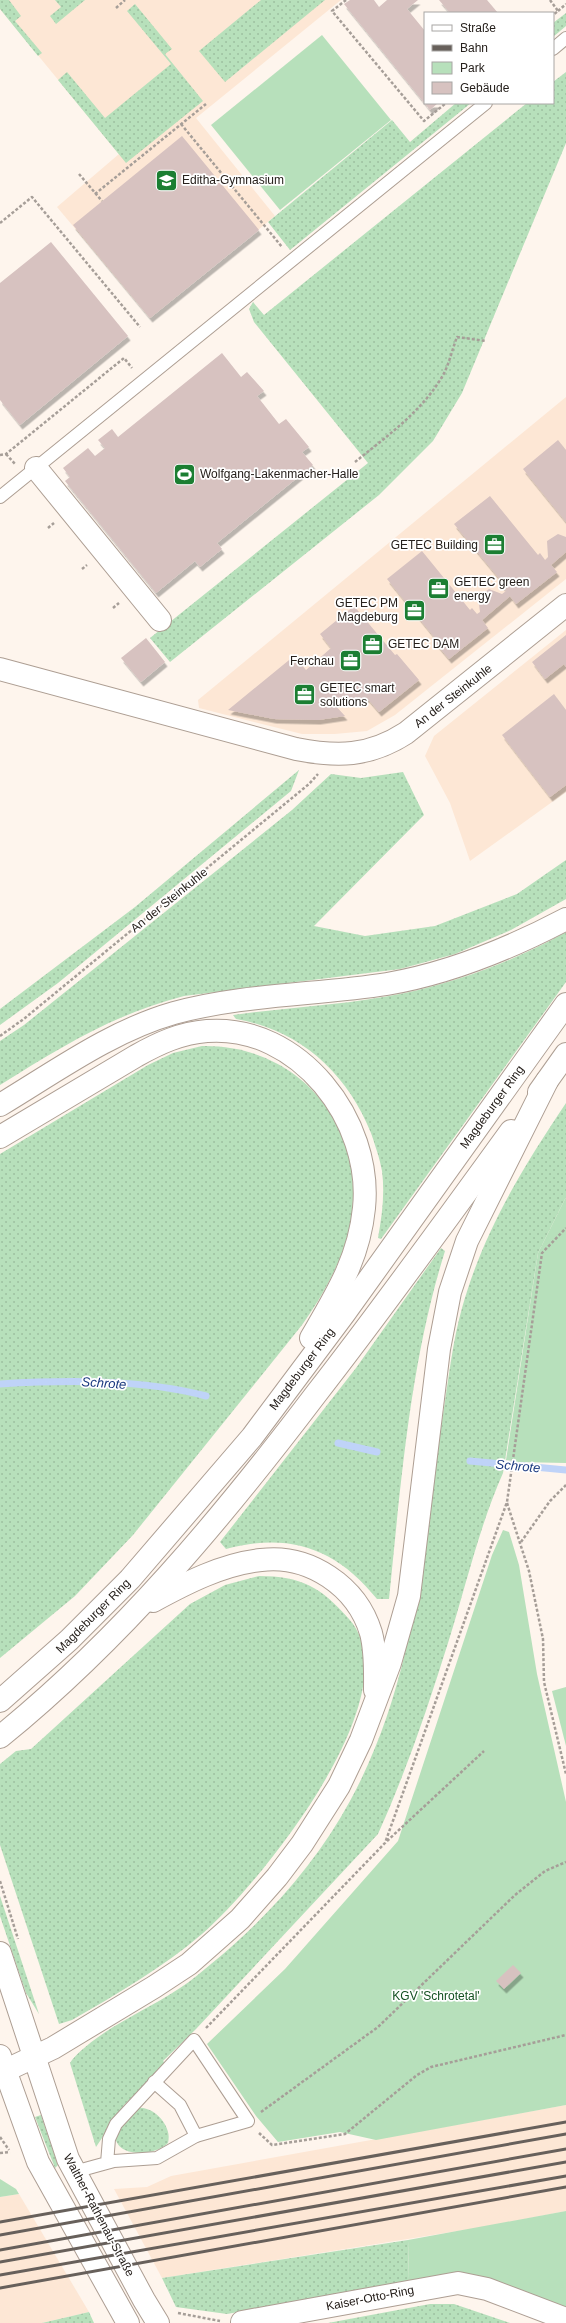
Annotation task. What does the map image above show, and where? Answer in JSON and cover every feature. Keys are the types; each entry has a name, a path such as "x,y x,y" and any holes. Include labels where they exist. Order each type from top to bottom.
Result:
{"main road":[{"path":"26,467 160,620"},
{"name":"An der Steinkuhle","path":"0,669 289,747 327,755 353,754 370,750 399,738 566,605"},
{"path":"0,1106 118,1036 161,1017 218,1005 376,986 426,976 478,960 512,946 566,919"},
{"name":"Magdeburger Ring","path":"2,1700 70,1640 130,1579 252,1437 344,1314 566,1004"},
{"path":"0,1137 155,1045 197,1032 219,1031 242,1034 270,1044 300,1063 330,1092 342,1109 352,1129 364,1170 364,1208 357,1248 345,1279 252,1437"},
{"name":"Magdeburger Ring","path":"4,1734 140,1607 178,1566 262,1466 369,1325 566,1054"},
{"path":"2,2067 35,2056 172,1976 194,1960 240,1919 289,1862 323,1812 351,1763 390,1663 409,1596 439,1349 450,1292 467,1241 547,1081"},
{"path":"140,1607 196,1580 246,1563 274,1559 288,1560 309,1565 338,1584 361,1609 372,1641 375,1659 374,1706"},
{"name":"Walther-Rathenau-Straße","path":"0,1953 35,2056 63,2146 74,2172 167,2318"},
{"name":"Walther-Rathenau-Straße","path":"2,2067 38,2162 128,2323"},
{"name":"Kaiser-Otto-Ring","path":"242,2322 458,2283 487,2289 566,2319"}],"lane":[{"path":"554,48 566,38"},
{"path":"0,497 26,467 143,381 485,104"},
{"path":"74,2172 107,2163 157,2158 196,2136 248,2121 194,2040 116,2124 109,2139 107,2163"},
{"path":"154,2082 180,2105 196,2136"}],"path":[{"path":"116,8 125,0"},
{"path":"346,0 332,11 424,121 445,104"},
{"path":"550,0 558,10"},
{"path":"554,14 566,4"},
{"path":"95,194 206,104"},
{"path":"181,124 284,249"},
{"path":"79,174 102,202"},
{"path":"0,223 32,197 140,327"},
{"path":"355,462 396,429 423,403 442,376 457,337 486,341"},
{"path":"0,455 6,454 124,358 143,381"},
{"path":"6,454 26,467"},
{"name":"An der Steinkuhle","path":"0,1036 25,1018 309,784 324,768 327,755"},
{"path":"385,1843 507,1502 509,1477 542,1253 566,1228"},
{"path":"521,1542 550,1501 566,1485"},
{"path":"507,1502 529,1571 542,1639 544,1682 566,1774"},
{"path":"194,2040 385,1843 484,1751"},
{"path":"566,1862 545,1871 516,1895 378,2027 248,2121 272,2145 338,2136 359,2124 426,2069 566,2035"},
{"path":"0,2153 10,2152"},
{"path":"167,2318 242,2322"}],"shaded area":[{"name":"Editha-Gymnasium","path":"0,0 341,0 196,118 275,216 150,318 57,207 119,154 0,9"},
{"path":"566,397 566,579 395,715 367,731 335,734 302,734 199,708 198,700"},
{"path":"566,630 566,792 470,861 450,803 425,756 434,736"},
{"path":"566,2105 566,2211 483,2227 162,2278 114,2189 147,2187 171,2176"},
{"path":"19,2194 89,2312 42,2323 0,2323 0,2197"}],"green space":[{"path":"0,0 9,0 21,16 15,21 42,53 38,56 0,9"},
{"path":"55,0 85,0 56,24 50,16 61,7"},
{"path":"261,0 325,0 225,82 199,51"},
{"path":"135,4 172,49 165,54 203,101 126,163 58,80 67,72 105,118 171,64 127,11"},
{"path":"566,13 566,26 554,36 554,22"},
{"path":"322,35 391,120 280,210 211,125"},
{"path":"566,72 566,143 462,393 433,441 379,495 170,662 150,638 368,463 254,322 249,309 253,302 264,315 526,104 554,104 554,81"},
{"path":"455,104 470,104 290,250 268,222 392,120 410,142"},
{"path":"299,770 291,791 58,983 0,1025 0,1009 135,907"},
{"path":"403,772 424,815 314,926 365,936 435,926 517,894 566,860 566,899 511,930 455,954 400,969 184,996 158,1003 111,1022 89,1033 0,1085 0,1041 24,1025 292,810 331,774 361,778"},
{"path":"566,932 566,982 381,1239 378,1238 383,1197 381,1166 371,1133 361,1111 349,1091 335,1073 301,1044 281,1033 236,1019 233,1015 384,997 426,988 467,976 528,952"},
{"path":"202,1046 236,1049 267,1059 295,1075 318,1096 335,1122 347,1152 353,1184 351,1219 344,1248 326,1288 302,1325 133,1535 75,1596 0,1658 0,1154 148,1065 173,1053"},
{"path":"566,1103 566,1197 538,1253 503,1473 494,1493 480,1535 448,1643 424,1715 398,1787 378,1834 196,2029 163,2061 166,2064 124,2105 96,2147 70,2063 72,2060 95,2039 167,1996 192,1979 231,1947 270,1909 306,1868 322,1847 350,1801 373,1754 390,1706 404,1658 414,1609 423,1560 436,1459 456,1332 462,1308 481,1252 493,1226 534,1152"},
{"path":"566,1197 566,1463 517,1462 506,1460 538,1253"},
{"path":"441,1248 445,1251 423,1336 408,1423 389,1599 377,1599 345,1567 328,1556 310,1548 270,1542 249,1544 226,1549 220,1542 356,1368"},
{"name":"KGV 'Schrotetal'","path":"503,1530 509,1532 519,1565 537,1674 566,1802 566,2105 376,2140 340,2132 278,2142 256,2116 207,2044 285,1969 398,1841 492,1555"},
{"path":"259,1576 287,1578 299,1581 319,1591 339,1608 349,1619 364,1652 362,1693 347,1738 322,1786 291,1832 258,1875 202,1934 171,1958 122,1990 72,2020 59,2024 0,1845 0,1764 16,1751 31,1749 190,1604 225,1585"},
{"path":"566,1687 566,1746 552,1691"},
{"path":"0,1896 39,2014 26,1993 0,1916"},
{"path":"138,2108 150,2110 165,2124 168,2130 168,2143 161,2148 142,2153 124,2149 118,2144 115,2137 117,2127 123,2119"},
{"path":"41,2115 58,2165 55,2168 35,2117"},
{"path":"0,2179 16,2189 19,2194 0,2197"},
{"path":"566,2211 566,2311 409,2281 408,2240"},
{"path":"408,2240 409,2281 227,2314 176,2307 162,2278"},
{"path":"430,2304 454,2304 510,2323 328,2323"},
{"path":"89,2312 94,2323 42,2323"}],"building":[{"path":"350,0 374,0 379,7 387,0 418,0 407,9 424,30 424,103 344,4"},
{"path":"439,0 487,0 497,12 449,12"},
{"path":"425,104 437,104 430,110"},
{"path":"182,136 259,230 150,318 73,225"},
{"path":"51,242 128,336 20,425 0,400 0,283"},
{"name":"Wolfgang-Lakenmacher-Halle","path":"222,353 241,377 247,372 264,391 257,396 279,424 286,419 309,447 302,452 313,465 217,543 222,549 200,567 195,561 156,593 65,481 70,477 63,468 88,448 95,456 105,448 98,440 112,429 118,437"},
{"path":"558,440 566,450 566,522 523,469"},
{"path":"490,496 538,555 540,553 545,560 548,557 547,541 558,534 566,537 566,552 551,565 557,572 516,604 510,596 482,620 488,628 449,659 433,640 435,638 387,579 422,551 470,610 472,608 477,614 480,612 478,597 489,589 502,594 506,591 501,585 503,583 454,524"},
{"path":"354,606 395,655 397,654 419,680 379,712 367,698 333,703 345,716 318,720 274,719 228,710 294,656 306,670 331,648 320,634"},
{"path":"566,635 566,667 564,664 545,679 532,662"},
{"path":"146,638 165,662 141,682 121,658"},
{"path":"554,694 566,710 566,785 550,797 502,735"},
{"path":"513,1965 521,1973 504,1989 496,1981"}],"waterway":[{"name":"Schrote","path":"0,1384 104,1382 156,1386 206,1396"},
{"name":"Schrote","path":"338,1443 377,1452"},
{"name":"Schrote","path":"470,1461 566,1470"}],"railway":[{"path":"0,2222 566,2122"},
{"path":"0,2235 566,2134"},
{"path":"0,2250 566,2149"},
{"path":"0,2262 566,2162"},
{"path":"0,2275 566,2176"},
{"path":"0,2288 566,2187"}],"place":[{"name":"Editha-Gymnasium","path":"167,180"},
{"name":"Wolfgang-Lakenmacher-Halle","path":"185,474"},
{"name":"GETEC Building","path":"494,545"},
{"name":"GETEC green energy","path":"439,589"},
{"name":"GETEC PM Magdeburg","path":"414,610"},
{"name":"GETEC DAM","path":"373,644"},
{"name":"Ferchau","path":"350,661"},
{"name":"GETEC smart solutions","path":"304,695"}]}
